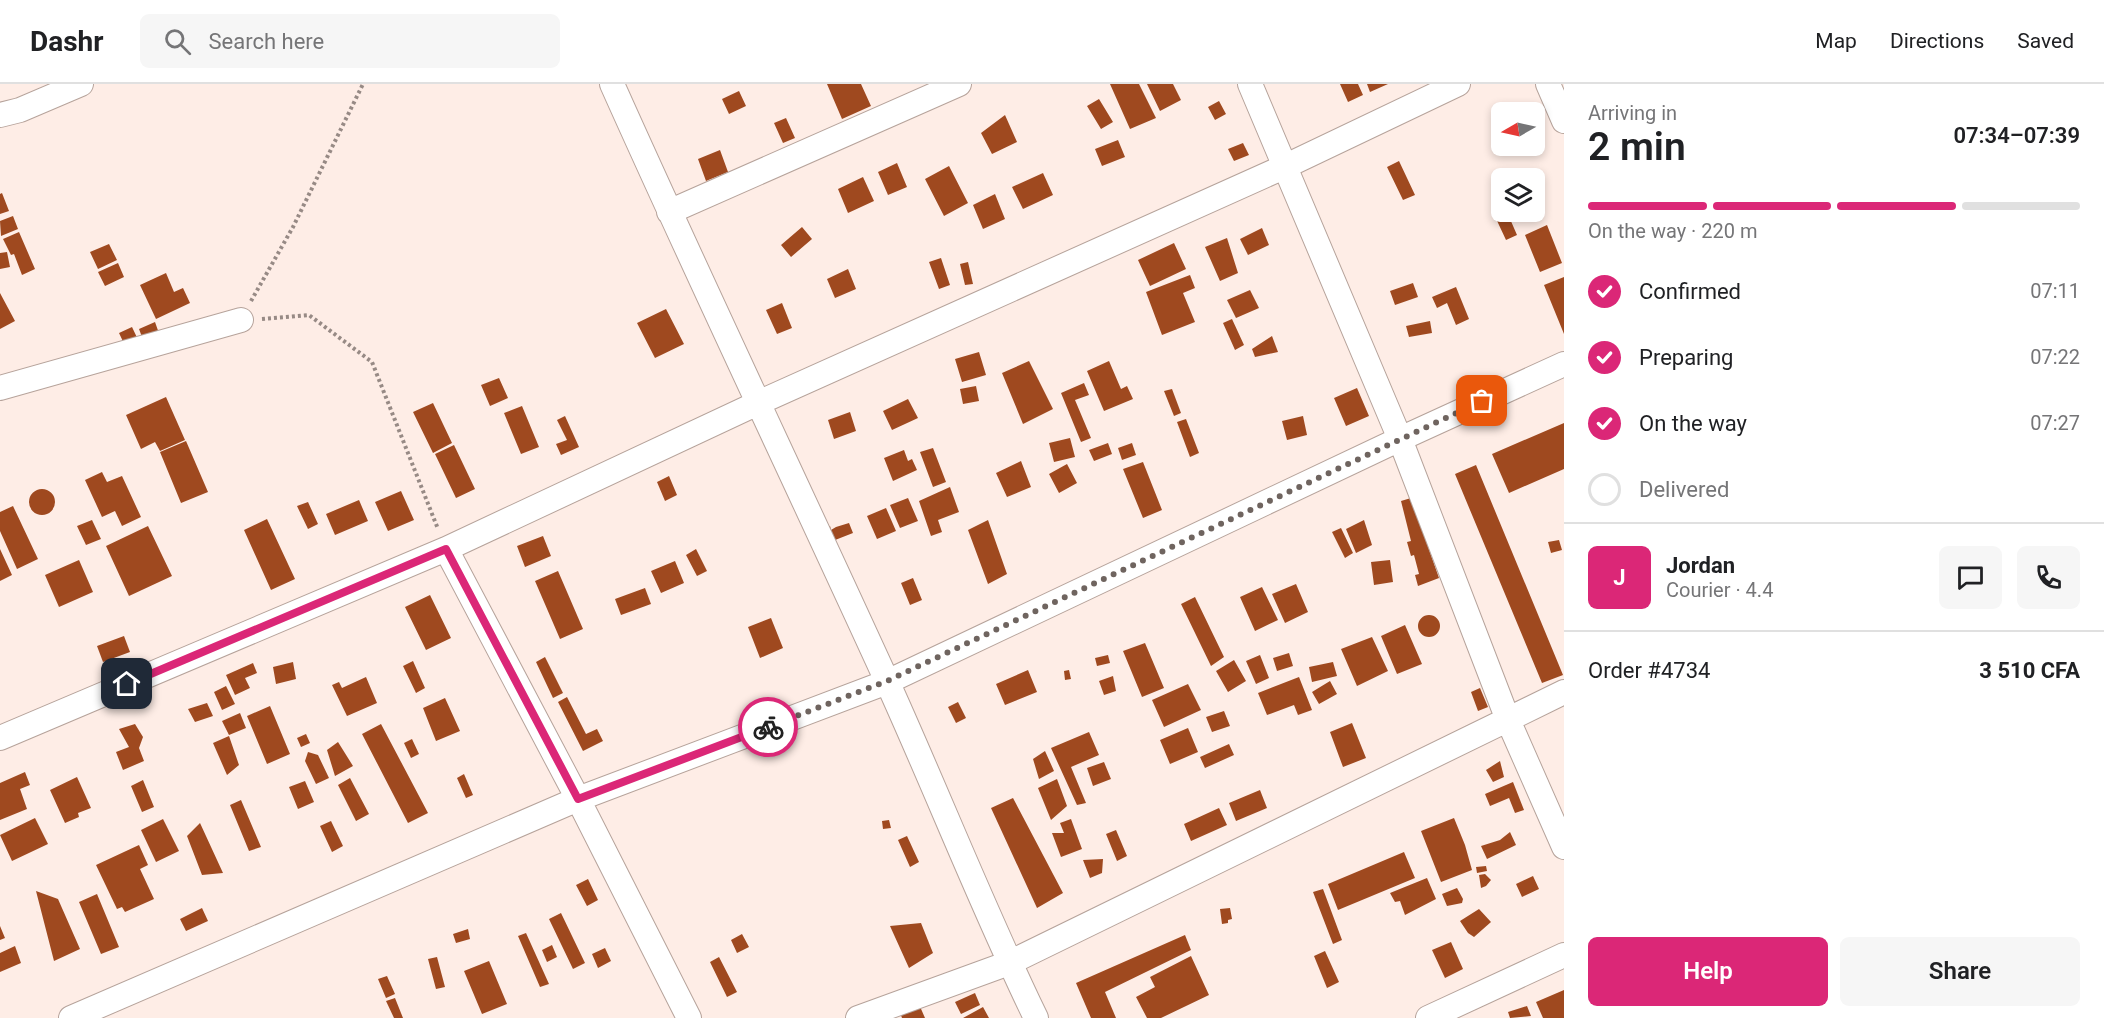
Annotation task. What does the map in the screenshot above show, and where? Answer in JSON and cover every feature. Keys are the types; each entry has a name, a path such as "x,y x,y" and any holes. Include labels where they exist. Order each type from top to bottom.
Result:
{"street":[{"path":"0,115 21,110 81,84"},
{"path":"612,84 887,681 1009,963 1036,1018"},
{"path":"669,212 959,84"},
{"path":"1250,84 1400,439 1508,720 1564,848"},
{"path":"0,738 446,549 758,403 1286,166 1458,84"},
{"path":"1548,84 1564,121"},
{"path":"0,388 241,320"},
{"path":"70,1018 578,799 887,681 1564,364"},
{"path":"446,549 578,799 689,1018"},
{"path":"858,1018 1009,963 1564,692"},
{"path":"1428,1018 1564,955"}],"path":[{"path":"241,320 293,227 363,84"},
{"path":"241,320 309,315 372,362 446,549"}],"building":[{"path":"827,84 861,84 871,106 842,119"},
{"path":"1110,84 1139,84 1156,118 1130,129"},
{"path":"1147,84 1173,84 1181,100 1160,111"},
{"path":"1340,84 1358,84 1363,95 1348,102"},
{"path":"1367,84 1388,84 1370,92"},
{"path":"739,91 746,106 729,114 722,99"},
{"path":"1099,99 1113,122 1101,129 1087,106"},
{"path":"1219,101 1226,114 1215,120 1208,107"},
{"path":"1005,115 1017,142 992,154 981,133"},
{"path":"786,118 795,138 783,143 774,123"},
{"path":"1118,140 1125,157 1102,166 1095,149"},
{"path":"1243,143 1249,155 1234,161 1228,149"},
{"path":"720,150 728,172 706,181 698,159"},
{"path":"1399,161 1415,195 1403,200 1387,167"},
{"path":"897,163 907,187 888,195 878,172"},
{"path":"949,166 968,203 944,216 925,179"},
{"path":"1043,173 1053,195 1023,209 1012,187"},
{"path":"863,177 874,201 848,213 838,189"},
{"path":"2,193 9,211 0,214 0,194"},
{"path":"995,194 1005,219 983,229 973,205"},
{"path":"13,216 18,229 1,236 0,221"},
{"path":"1498,222 1511,222 1517,235 1506,240"},
{"path":"1547,225 1562,263 1540,272 1525,235"},
{"path":"802,227 812,239 791,257 781,245"},
{"path":"1262,228 1269,245 1248,255 1240,239"},
{"path":"19,232 35,269 22,275 14,254 11,255 3,239"},
{"path":"1227,238 1238,273 1220,281 1205,247"},
{"path":"1174,243 1186,269 1150,286 1138,260"},
{"path":"109,244 117,260 98,269 90,252"},
{"path":"7,252 10,267 0,269 0,253"},
{"path":"941,258 950,285 939,289 929,262"},
{"path":"968,262 973,284 965,285 960,264"},
{"path":"118,263 124,277 105,286 98,272"},
{"path":"848,269 856,289 835,298 827,279"},
{"path":"166,273 174,292 183,288 190,303 156,319 140,285"},
{"path":"1190,275 1195,288 1183,293 1195,322 1162,335 1146,292"},
{"path":"1564,277 1564,334 1544,285"},
{"path":"1413,283 1418,297 1395,305 1390,291"},
{"path":"1456,287 1469,319 1456,325 1447,303 1437,308 1432,297"},
{"path":"1250,290 1259,308 1236,318 1227,300"},
{"path":"0,293 15,321 0,329"},
{"path":"782,303 792,328 777,334 766,310"},
{"path":"666,309 684,344 655,358 637,323"},
{"path":"1232,319 1244,345 1235,350 1223,323"},
{"path":"1430,321 1432,333 1409,337 1406,326"},
{"path":"155,322 161,339 145,345 139,329"},
{"path":"132,327 141,346 128,352 119,333"},
{"path":"1272,336 1278,352 1255,357 1252,349"},
{"path":"979,352 986,375 962,382 955,359"},
{"path":"1029,361 1053,409 1023,424 1002,373"},
{"path":"1109,361 1121,389 1127,386 1133,399 1104,411 1087,371"},
{"path":"499,378 508,398 490,406 481,385"},
{"path":"1084,383 1089,395 1075,400 1091,438 1081,442 1061,393"},
{"path":"976,386 979,401 963,404 960,389"},
{"path":"1357,388 1369,416 1346,426 1334,398"},
{"path":"1172,389 1181,413 1174,416 1164,391"},
{"path":"166,397 185,440 160,451 155,442 141,449 126,415"},
{"path":"908,399 918,418 892,430 883,411"},
{"path":"433,403 452,443 433,453 413,412"},
{"path":"522,406 539,447 521,454 504,413"},
{"path":"850,412 856,431 834,439 828,420"},
{"path":"565,416 579,447 561,455 556,444 567,440 557,420"},
{"path":"1303,416 1307,435 1287,440 1282,421"},
{"path":"1186,419 1199,453 1190,457 1177,422"},
{"path":"1564,423 1564,469 1509,493 1492,454"},
{"path":"1070,438 1075,457 1054,462 1049,443"},
{"path":"186,441 208,492 181,503 160,452"},
{"path":"1108,443 1112,454 1094,461 1089,450"},
{"path":"1132,443 1136,455 1122,460 1118,448"},
{"path":"454,445 475,489 456,498 435,454"},
{"path":"933,448 946,482 933,487 920,452"},
{"path":"904,450 908,461 912,459 917,470 893,481 884,458"},
{"path":"1021,461 1031,487 1007,497 996,473"},
{"path":"1143,462 1162,510 1143,518 1123,469"},
{"path":"1067,464 1077,483 1059,493 1049,474"},
{"path":"1476,465 1563,675 1542,683 1455,474"},
{"path":"102,472 107,482 122,476 141,517 122,526 115,511 102,517 85,480"},
{"path":"669,476 677,495 665,501 657,482"},
{"path":"950,487 959,512 938,520 942,532 931,536 919,501"},
{"path":"42,489 51,493 55,502 51,511 42,515 33,511 29,502 33,493"},
{"path":"401,491 414,520 388,531 375,502"},
{"path":"908,498 918,521 900,528 890,505"},
{"path":"1411,498 1439,578 1418,586 1415,575 1419,574 1414,555 1411,556 1407,542 1411,541 1401,501"},
{"path":"359,500 368,521 335,535 326,514"},
{"path":"308,502 318,524 308,529 297,506"},
{"path":"13,506 38,559 17,569 0,531 0,512"},
{"path":"886,508 896,531 877,539 867,516"},
{"path":"267,519 295,579 271,590 244,530"},
{"path":"92,520 101,539 86,545 77,526"},
{"path":"988,520 1007,574 988,584 968,530"},
{"path":"1364,520 1372,545 1356,553 1346,529"},
{"path":"849,523 853,533 830,542 825,528 830,526 831,530"},
{"path":"148,526 172,576 129,596 106,546"},
{"path":"1341,528 1353,553 1345,558 1332,532"},
{"path":"543,536 551,556 525,567 517,546"},
{"path":"1559,540 1562,550 1551,553 1548,542"},
{"path":"0,549 12,575 0,581"},
{"path":"696,549 707,571 697,576 686,555"},
{"path":"79,560 93,592 59,607 45,575"},
{"path":"1390,560 1393,582 1374,585 1371,562"},
{"path":"675,561 684,583 661,593 651,571"},
{"path":"558,571 583,629 560,639 535,581"},
{"path":"913,578 922,600 910,605 901,583"},
{"path":"1296,584 1308,612 1285,623 1272,594"},
{"path":"1262,587 1278,620 1255,631 1240,597"},
{"path":"645,588 651,604 621,615 615,599"},
{"path":"430,595 451,638 426,650 405,607"},
{"path":"1195,597 1224,657 1211,666 1181,604"},
{"path":"1429,615 1437,618 1440,626 1437,634 1429,637 1421,634 1418,626 1421,618"},
{"path":"771,618 783,648 760,658 748,627"},
{"path":"1405,625 1422,664 1397,674 1381,636"},
{"path":"124,636 130,652 103,662 97,646"},
{"path":"1372,637 1388,671 1357,686 1341,649"},
{"path":"1145,643 1164,688 1142,697 1123,651"},
{"path":"1289,653 1293,666 1277,671 1273,658"},
{"path":"1108,655 1110,663 1097,666 1095,658"},
{"path":"1260,655 1269,678 1256,684 1246,661"},
{"path":"545,657 563,693 553,698 536,662"},
{"path":"1234,660 1246,681 1228,692 1216,671"},
{"path":"413,661 425,688 416,693 403,666"},
{"path":"293,662 296,679 276,684 273,667"},
{"path":"1333,662 1337,676 1312,682 1309,667"},
{"path":"253,663 257,673 245,678 250,688 235,695 226,675"},
{"path":"1028,670 1037,692 1005,705 996,684"},
{"path":"1069,670 1071,679 1065,680 1064,671"},
{"path":"1113,676 1116,691 1104,695 1099,681"},
{"path":"366,677 377,703 347,716 332,685 339,682 342,688"},
{"path":"1299,677 1312,710 1298,715 1294,705 1267,715 1258,693"},
{"path":"1330,681 1337,694 1319,704 1312,692"},
{"path":"1188,684 1201,710 1164,727 1152,700"},
{"path":"226,686 235,704 222,710 214,692"},
{"path":"1480,688 1488,707 1478,711 1471,692"},
{"path":"567,697 586,734 597,729 603,741 583,751 558,702"},
{"path":"445,698 460,731 436,741 423,708"},
{"path":"958,702 966,718 956,723 948,707"},
{"path":"207,703 213,716 195,722 188,709"},
{"path":"270,706 290,754 267,764 247,716"},
{"path":"1224,711 1230,726 1212,732 1206,717"},
{"path":"240,713 246,728 229,735 222,721"},
{"path":"1352,723 1366,758 1343,767 1330,732"},
{"path":"135,724 143,737 139,748 144,761 123,770 116,752 129,747 119,729"},
{"path":"381,724 428,813 408,823 362,734"},
{"path":"1188,728 1198,752 1170,764 1160,740"},
{"path":"1089,732 1099,755 1071,767 1086,803 1077,805 1051,748"},
{"path":"306,734 310,743 301,747 297,738"},
{"path":"229,736 239,765 227,775 213,743"},
{"path":"412,739 419,754 411,758 404,743"},
{"path":"338,742 353,766 335,776 327,750"},
{"path":"1229,744 1234,755 1205,768 1200,757"},
{"path":"1045,751 1054,771 1039,779 1033,759"},
{"path":"308,752 318,755 329,778 316,784 305,761"},
{"path":"1500,761 1504,777 1493,782 1486,770"},
{"path":"1104,762 1111,779 1093,786 1087,768"},
{"path":"25,772 30,785 20,789 27,809 0,820 0,783"},
{"path":"464,774 473,795 466,798 457,778"},
{"path":"77,777 91,808 78,813 79,817 65,823 50,790"},
{"path":"350,778 369,814 356,821 338,785"},
{"path":"1057,779 1067,806 1051,820 1038,788"},
{"path":"143,780 154,807 142,812 131,786"},
{"path":"305,781 314,802 298,809 289,787"},
{"path":"1513,782 1524,810 1515,813 1509,798 1490,806 1485,794"},
{"path":"1260,790 1267,808 1236,821 1229,803"},
{"path":"1013,798 1063,893 1037,908 991,808"},
{"path":"241,800 261,847 249,851 230,805"},
{"path":"1219,808 1227,825 1191,841 1184,824"},
{"path":"35,818 48,844 12,861 0,835"},
{"path":"1454,818 1472,870 1441,882 1421,831"},
{"path":"163,819 179,851 156,862 141,830"},
{"path":"1071,819 1082,849 1061,857 1052,833 1064,833 1060,823"},
{"path":"889,820 891,828 883,829 882,821"},
{"path":"331,821 343,846 332,852 320,826"},
{"path":"200,823 223,873 202,875 187,836"},
{"path":"1116,830 1127,856 1117,861 1106,834"},
{"path":"1510,832 1516,845 1487,859 1481,846 1500,840"},
{"path":"907,836 919,862 910,867 898,840"},
{"path":"139,845 148,865 140,869 154,899 125,912 122,907 117,909 96,865"},
{"path":"1404,852 1415,878 1338,910 1328,884"},
{"path":"1103,859 1102,873 1090,878 1083,860"},
{"path":"1486,866 1487,871 1477,873 1476,867"},
{"path":"1485,874 1491,880 1481,888 1479,875"},
{"path":"1533,876 1539,889 1522,897 1516,884"},
{"path":"1427,878 1436,899 1405,915 1400,901 1395,902 1390,893"},
{"path":"588,879 598,900 587,906 576,885"},
{"path":"1457,888 1463,899 1462,903 1447,906 1442,894"},
{"path":"1323,889 1342,940 1333,944 1313,892"},
{"path":"36,891 58,899 80,949 54,961"},
{"path":"97,894 119,947 101,954 79,902"},
{"path":"202,908 208,921 186,931 180,919"},
{"path":"1230,908 1232,919 1222,924 1220,909"},
{"path":"1479,909 1491,922 1474,937 1468,933 1460,921"},
{"path":"561,913 585,963 573,969 549,919"},
{"path":"921,923 933,953 909,968 890,926"},
{"path":"0,926 5,938 0,940"},
{"path":"468,929 470,939 456,943 453,934"},
{"path":"526,933 549,984 540,987 518,936"},
{"path":"742,934 749,947 737,953 731,940"},
{"path":"1185,935 1191,950 1105,992 1116,1018 1091,1018 1076,983"},
{"path":"1451,942 1463,969 1445,978 1432,950"},
{"path":"552,945 557,957 547,962 542,950"},
{"path":"15,946 21,963 0,972 0,953"},
{"path":"605,948 611,961 598,968 592,954"},
{"path":"1325,951 1339,982 1327,988 1314,956"},
{"path":"1191,956 1209,995 1161,1018 1147,1018 1136,997 1155,987 1150,977"},
{"path":"437,957 445,987 436,989 428,959"},
{"path":"719,957 737,992 727,997 710,962"},
{"path":"489,961 507,1004 482,1014 464,971"},
{"path":"387,976 395,994 386,998 378,979"},
{"path":"1564,990 1564,1018 1543,1018 1536,1002"},
{"path":"975,993 980,1005 961,1014 955,1002"},
{"path":"395,998 403,1018 394,1018 386,1001"},
{"path":"918,1002 925,1018 902,1018 899,1010"},
{"path":"1527,1006 1531,1016 1510,1018 1508,1012"},
{"path":"983,1007 989,1018 963,1018"}],"way so far":[{"path":"768,727 887,681 1482,401"}],"route":[{"path":"127,684 446,549 578,799 768,727"}]}
